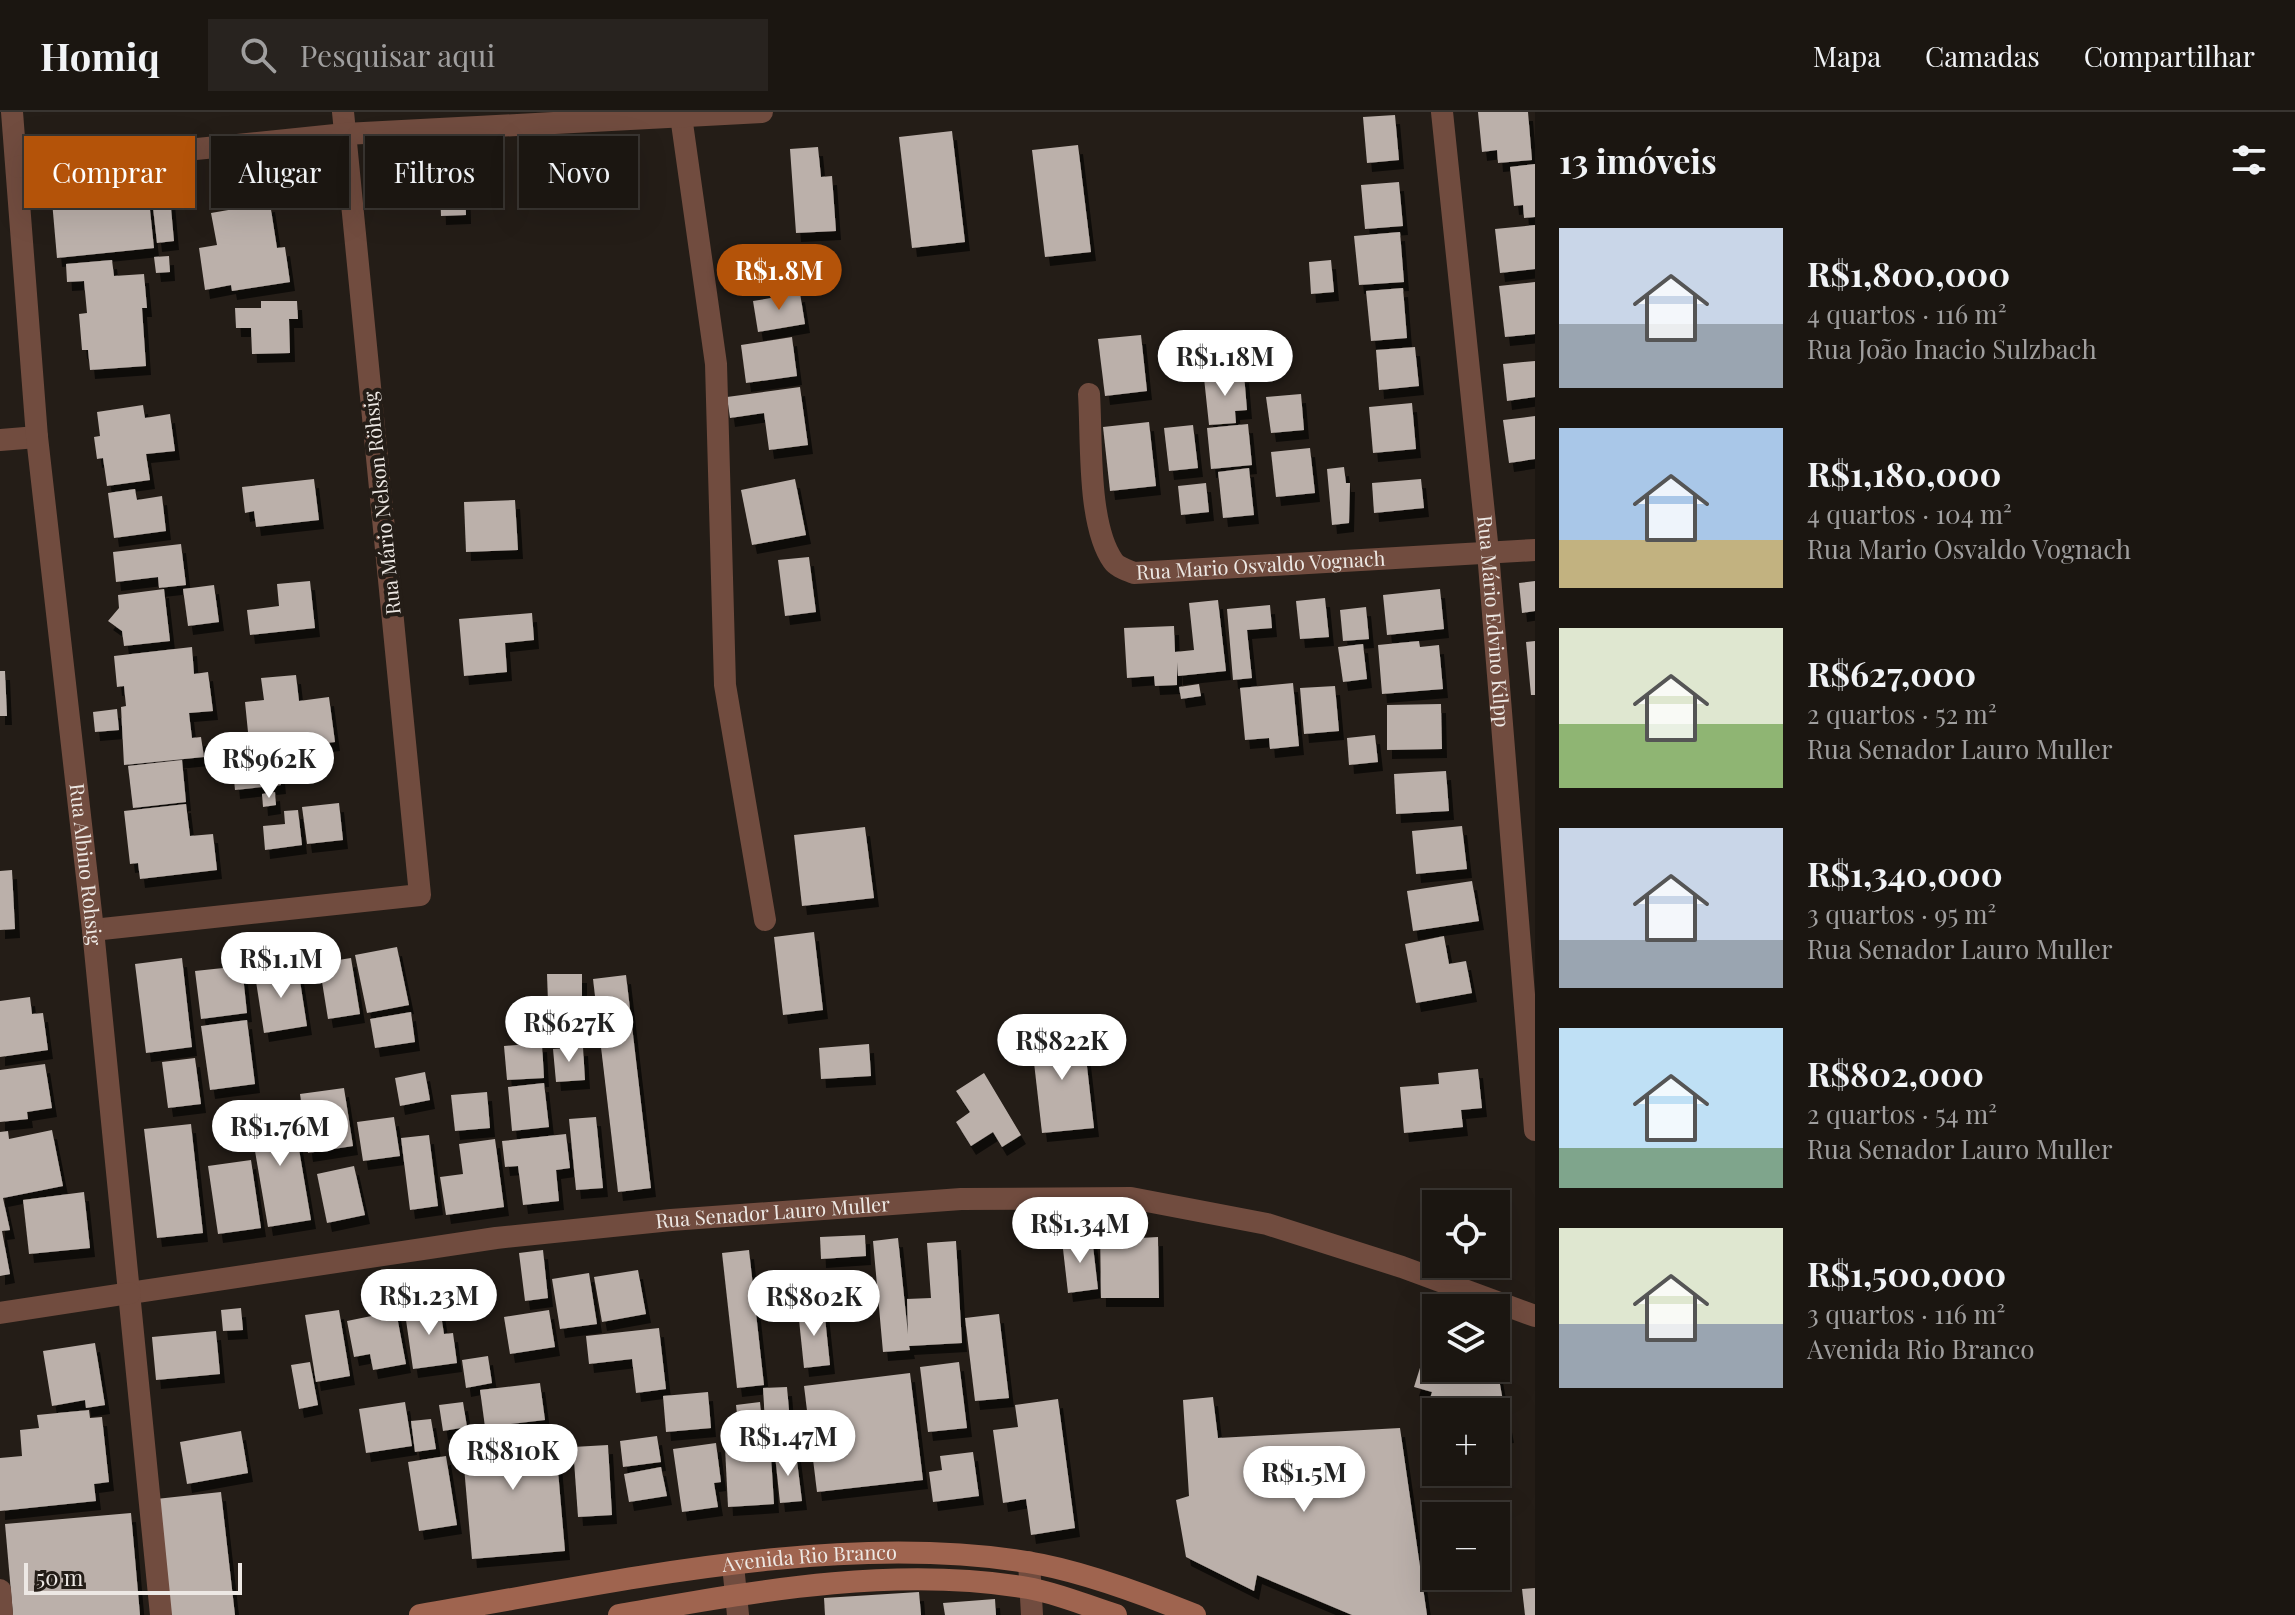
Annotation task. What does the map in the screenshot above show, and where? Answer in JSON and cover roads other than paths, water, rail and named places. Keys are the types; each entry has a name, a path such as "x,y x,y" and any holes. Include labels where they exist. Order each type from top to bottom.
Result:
{"main road":[{"name":"Avenida Rio Branco","path":"420,1615 733,1565 855,1553 929,1554 1029,1562 1156,1599 1195,1615"},
{"name":"Avenida Rio Branco","path":"619,1615 737,1605 850,1582 941,1581 1029,1588 1116,1615"}],"street":[{"name":"Rua Albino Rohsig","path":"12,112 37,437 93,930 161,1615"},
{"path":"18,167 344,123 762,112"},
{"name":"Rua Mário Edvino Kilpp","path":"1442,112 1488,552 1531,1038 1535,1130"},
{"path":"681,116 716,364 725,685 765,920"},
{"name":"Rua Mário Nelson Röhsig","path":"93,930 420,895 344,123"},
{"name":"Rua Mario Osvaldo Vognach","path":"1089,394 1098,520 1104,545 1115,565 1134,573 1535,550"},
{"path":"0,440 37,437"},
{"name":"Rua Senador Lauro Muller","path":"0,1313 496,1238 671,1220 961,1199 1131,1198 1267,1224 1402,1267 1535,1316"},
{"path":"1029,1562 1032,1615"},
{"path":"733,1565 737,1605"},
{"path":"0,1590 2,1615"}]}
